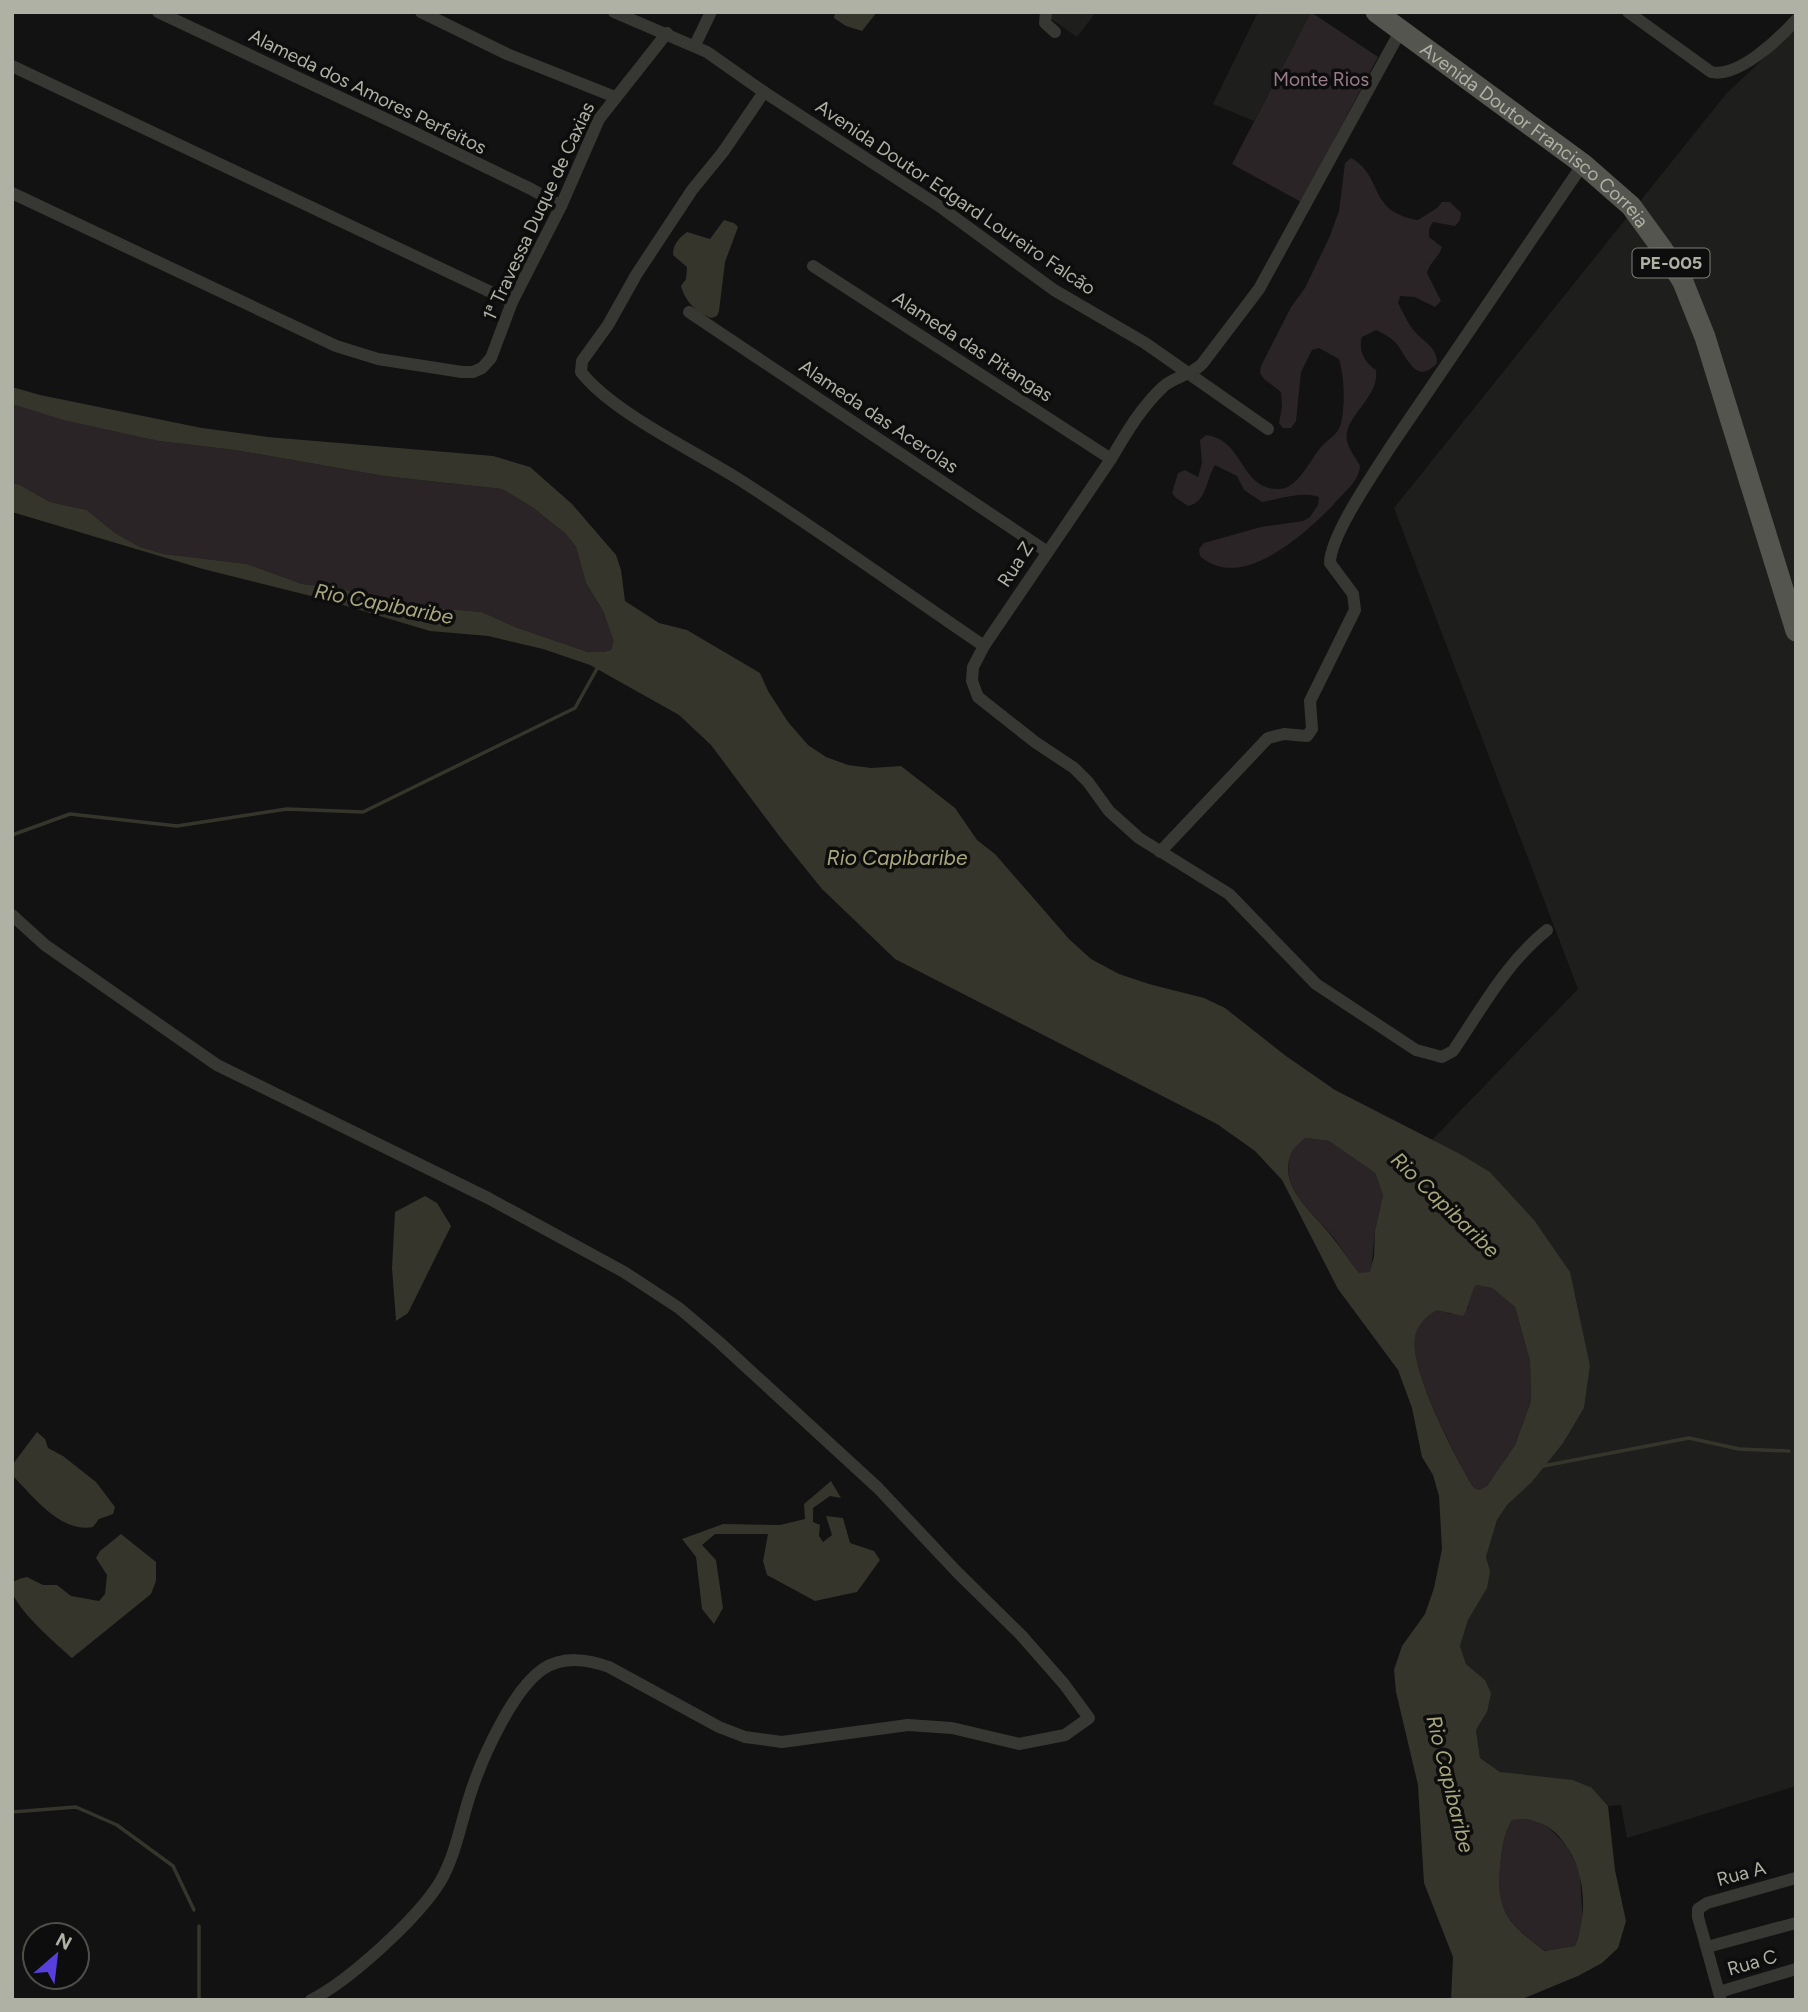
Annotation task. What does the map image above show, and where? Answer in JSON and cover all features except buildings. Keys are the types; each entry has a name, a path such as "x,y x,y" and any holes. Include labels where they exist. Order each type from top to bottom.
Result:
{"main road":[{"name":"Avenida Doutor Francisco Correia","path":"1376,12 1583,164 1636,212 1663,250 1683,282 1705,337 1796,631"}],"street":[{"name":"Alameda dos Amores Perfeitos","path":"158,12 403,127 561,206"},
{"path":"421,12 507,54 615,97"},
{"name":"Avenida Doutor Edgard Loureiro Falcão","path":"614,12 695,45 939,206 1054,290 1144,343 1268,429"},
{"path":"695,45 711,12"},
{"path":"1046,12 1045,23 1055,32"},
{"path":"1628,12 1706,68 1720,74 1750,61 1796,20"},
{"name":"Rua Z","path":"1160,852 1139,838 1110,811 1074,768 1035,742 978,697 972,681 973,667 984,646 1111,459 1127,431 1156,395 1176,378 1189,374 1202,364 1259,289 1401,30"},
{"name":"1ª Travessa Duque de Caxias","path":"12,192 336,346 378,359 473,372 482,368 491,358 512,302 561,206 599,119 667,33"},
{"path":"12,66 512,302"},
{"path":"764,92 723,152 692,190 636,275 608,325 582,361 582,372 596,388 636,417 796,515 984,646"},
{"path":"1547,930 1525,947 1510,964 1453,1051 1442,1057 1433,1056 1416,1050 1316,985 1229,894 1160,852 1269,738 1284,734 1307,736 1310,733 1310,701 1355,610 1353,594 1330,563 1331,551 1362,492 1391,446 1583,164"},
{"name":"Alameda das Pitangas","path":"813,266 1111,459"},
{"name":"Alameda das Acerolas","path":"689,312 1046,551"},
{"path":"12,915 55,952 217,1065 488,1198 624,1272 679,1308 878,1488 1021,1635 1065,1684 1088,1718 1065,1735 1019,1744 952,1728 908,1726 782,1742 745,1737 719,1727 609,1667 591,1660 568,1660 545,1667 517,1697 494,1735 472,1788 451,1857 428,1900 408,1922 355,1969 311,2000"},
{"name":"Rua A","path":"1707,1947 1698,1909 1707,1903 1796,1878"},
{"path":"1720,1996 1707,1947 1796,1923"},
{"name":"Rua C","path":"1720,1996 1796,1969"}],"shaded area":[{"path":"1049,12 1096,12 1077,37 1047,16"},
{"path":"1258,12 1311,12 1254,121 1213,104"},
{"path":"1796,28 1796,1786 1627,1838 1621,1805 1608,1806 1592,1788 1500,1772 1480,1758 1476,1730 1487,1712 1485,1680 1466,1664 1460,1646 1468,1620 1490,1571 1486,1557 1497,1520 1507,1505 1532,1482 1562,1443 1584,1408 1590,1366 1534,1220 1490,1172 1432,1140 1578,989 1394,508 1726,94"}],"green space":[{"name":"Monte Rios","path":"1311,12 1378,57 1301,202 1232,164"},
{"path":"1351,158 1368,174 1383,202 1402,216 1418,220 1442,202 1450,202 1461,213 1455,226 1433,222 1429,229 1429,237 1442,247 1427,273 1441,301 1435,307 1415,297 1400,296 1398,303 1412,329 1433,349 1437,363 1429,370 1417,370 1386,335 1376,330 1362,337 1362,351 1365,359 1376,370 1376,380 1347,432 1348,444 1360,466 1354,482 1306,530 1271,555 1253,564 1234,568 1216,566 1200,556 1199,549 1204,543 1261,527 1303,521 1310,517 1318,505 1319,497 1312,495 1262,502 1244,490 1237,476 1215,465 1203,495 1194,504 1188,506 1172,493 1178,473 1185,470 1198,477 1202,463 1200,440 1206,435 1228,445 1257,482 1280,489 1298,479 1321,447 1338,430 1342,420 1344,396 1339,359 1319,348 1312,350 1301,372 1296,421 1291,428 1283,428 1279,423 1281,392 1260,373 1291,307 1305,288 1329,238 1339,211 1345,163"},
{"path":"12,404 159,441 235,450 384,476 502,489 532,507 566,534 576,547 586,583 603,611 615,641 611,650 588,652 515,627 482,612 385,603 341,588 302,584 247,564 164,554 140,547 115,533 87,510 50,502 12,483"},
{"path":"1305,1138 1329,1141 1375,1173 1383,1195 1375,1231 1371,1272 1359,1274 1334,1238 1294,1190 1288,1167 1295,1147"},
{"path":"1476,1285 1492,1288 1515,1307 1530,1361 1531,1401 1515,1445 1487,1486 1479,1490 1474,1488 1446,1436 1427,1392 1415,1353 1415,1338 1423,1321 1437,1309 1451,1314 1468,1308 1469,1296"},
{"path":"1526,1819 1546,1825 1567,1846 1580,1873 1583,1924 1575,1946 1546,1951 1515,1925 1503,1907 1499,1883 1505,1837 1512,1820"}],"water":[{"path":"835,12 877,12 862,31 846,26 834,18"},
{"path":"724,220 738,227 725,262 719,311 717,316 712,318 697,310 685,297 681,286 686,279 687,267 673,255 673,251 677,242 687,232 710,239"},
{"name":"Rio Capibaribe","path":"12,387 202,428 268,437 493,456 530,467 572,504 616,555 625,601 659,623 687,630 760,673 788,722 808,745 826,757 848,765 871,768 901,766 955,808 977,840 995,854 1069,939 1091,959 1119,974 1204,998 1225,1008 1335,1090 1490,1172 1534,1220 1570,1272 1590,1366 1584,1408 1563,1443 1532,1482 1507,1505 1497,1520 1486,1557 1490,1571 1487,1588 1468,1620 1460,1646 1466,1664 1485,1680 1491,1693 1487,1712 1476,1730 1480,1758 1500,1772 1573,1780 1592,1788 1608,1806 1615,1870 1626,1921 1618,1948 1602,1963 1578,1976 1520,2000 1451,2000 1453,1957 1424,1883 1418,1785 1396,1692 1394,1670 1402,1646 1425,1614 1434,1588 1442,1549 1439,1496 1433,1475 1422,1457 1412,1408 1398,1370 1338,1289 1282,1180 1255,1151 1217,1124 895,959 822,889 711,745 679,715 590,665 543,649 488,636 430,631 323,599 203,569 12,512 12,483 50,502 87,510 115,533 140,547 164,554 247,564 302,584 341,588 385,603 482,612 515,627 588,652 611,650 614,641 603,611 586,583 576,547 566,534 532,507 502,489 384,476 235,450 159,441 64,420 12,404","holes":["1305,1138 1329,1141 1375,1173 1383,1195 1370,1272 1359,1273 1294,1189 1288,1166 1295,1147","1476,1285 1492,1288 1515,1307 1530,1361 1531,1401 1515,1445 1487,1486 1479,1490 1474,1488 1466,1475 1446,1436 1427,1392 1415,1353 1416,1333 1423,1321 1437,1310 1463,1316","1526,1819 1547,1826 1569,1850 1581,1881 1583,1898 1583,1914 1575,1946 1545,1951 1514,1925 1503,1907 1499,1883 1500,1867 1502,1848 1512,1820"]},
{"path":"425,1196 437,1203 451,1226 408,1313 396,1321 392,1268 395,1212"},
{"path":"37,1432 45,1439 48,1448 63,1456 96,1482 115,1507 113,1514 99,1519 93,1527 69,1524 48,1511 12,1475 13,1464"},
{"path":"831,1481 841,1498 830,1496 813,1508 813,1522 820,1525 819,1536 823,1542 832,1535 826,1516 843,1518 850,1543 874,1551 880,1560 857,1592 815,1601 767,1575 763,1561 768,1534 715,1534 702,1545 716,1560 723,1608 714,1624 702,1609 696,1557 682,1539 723,1524 780,1525 805,1519 804,1504"},
{"path":"121,1534 156,1562 156,1581 151,1594 72,1658 25,1612 12,1592 12,1584 27,1577 43,1585 57,1585 71,1596 99,1601 105,1594 107,1575 96,1558 100,1551"}],"waterway":[{"path":"12,835 70,814 177,826 287,809 363,812 575,708 599,665"},
{"path":"1543,1466 1689,1438 1739,1449 1789,1451"},
{"path":"12,1812 76,1807 117,1825 173,1866 194,1910"},
{"path":"199,1926 199,2000"}]}
